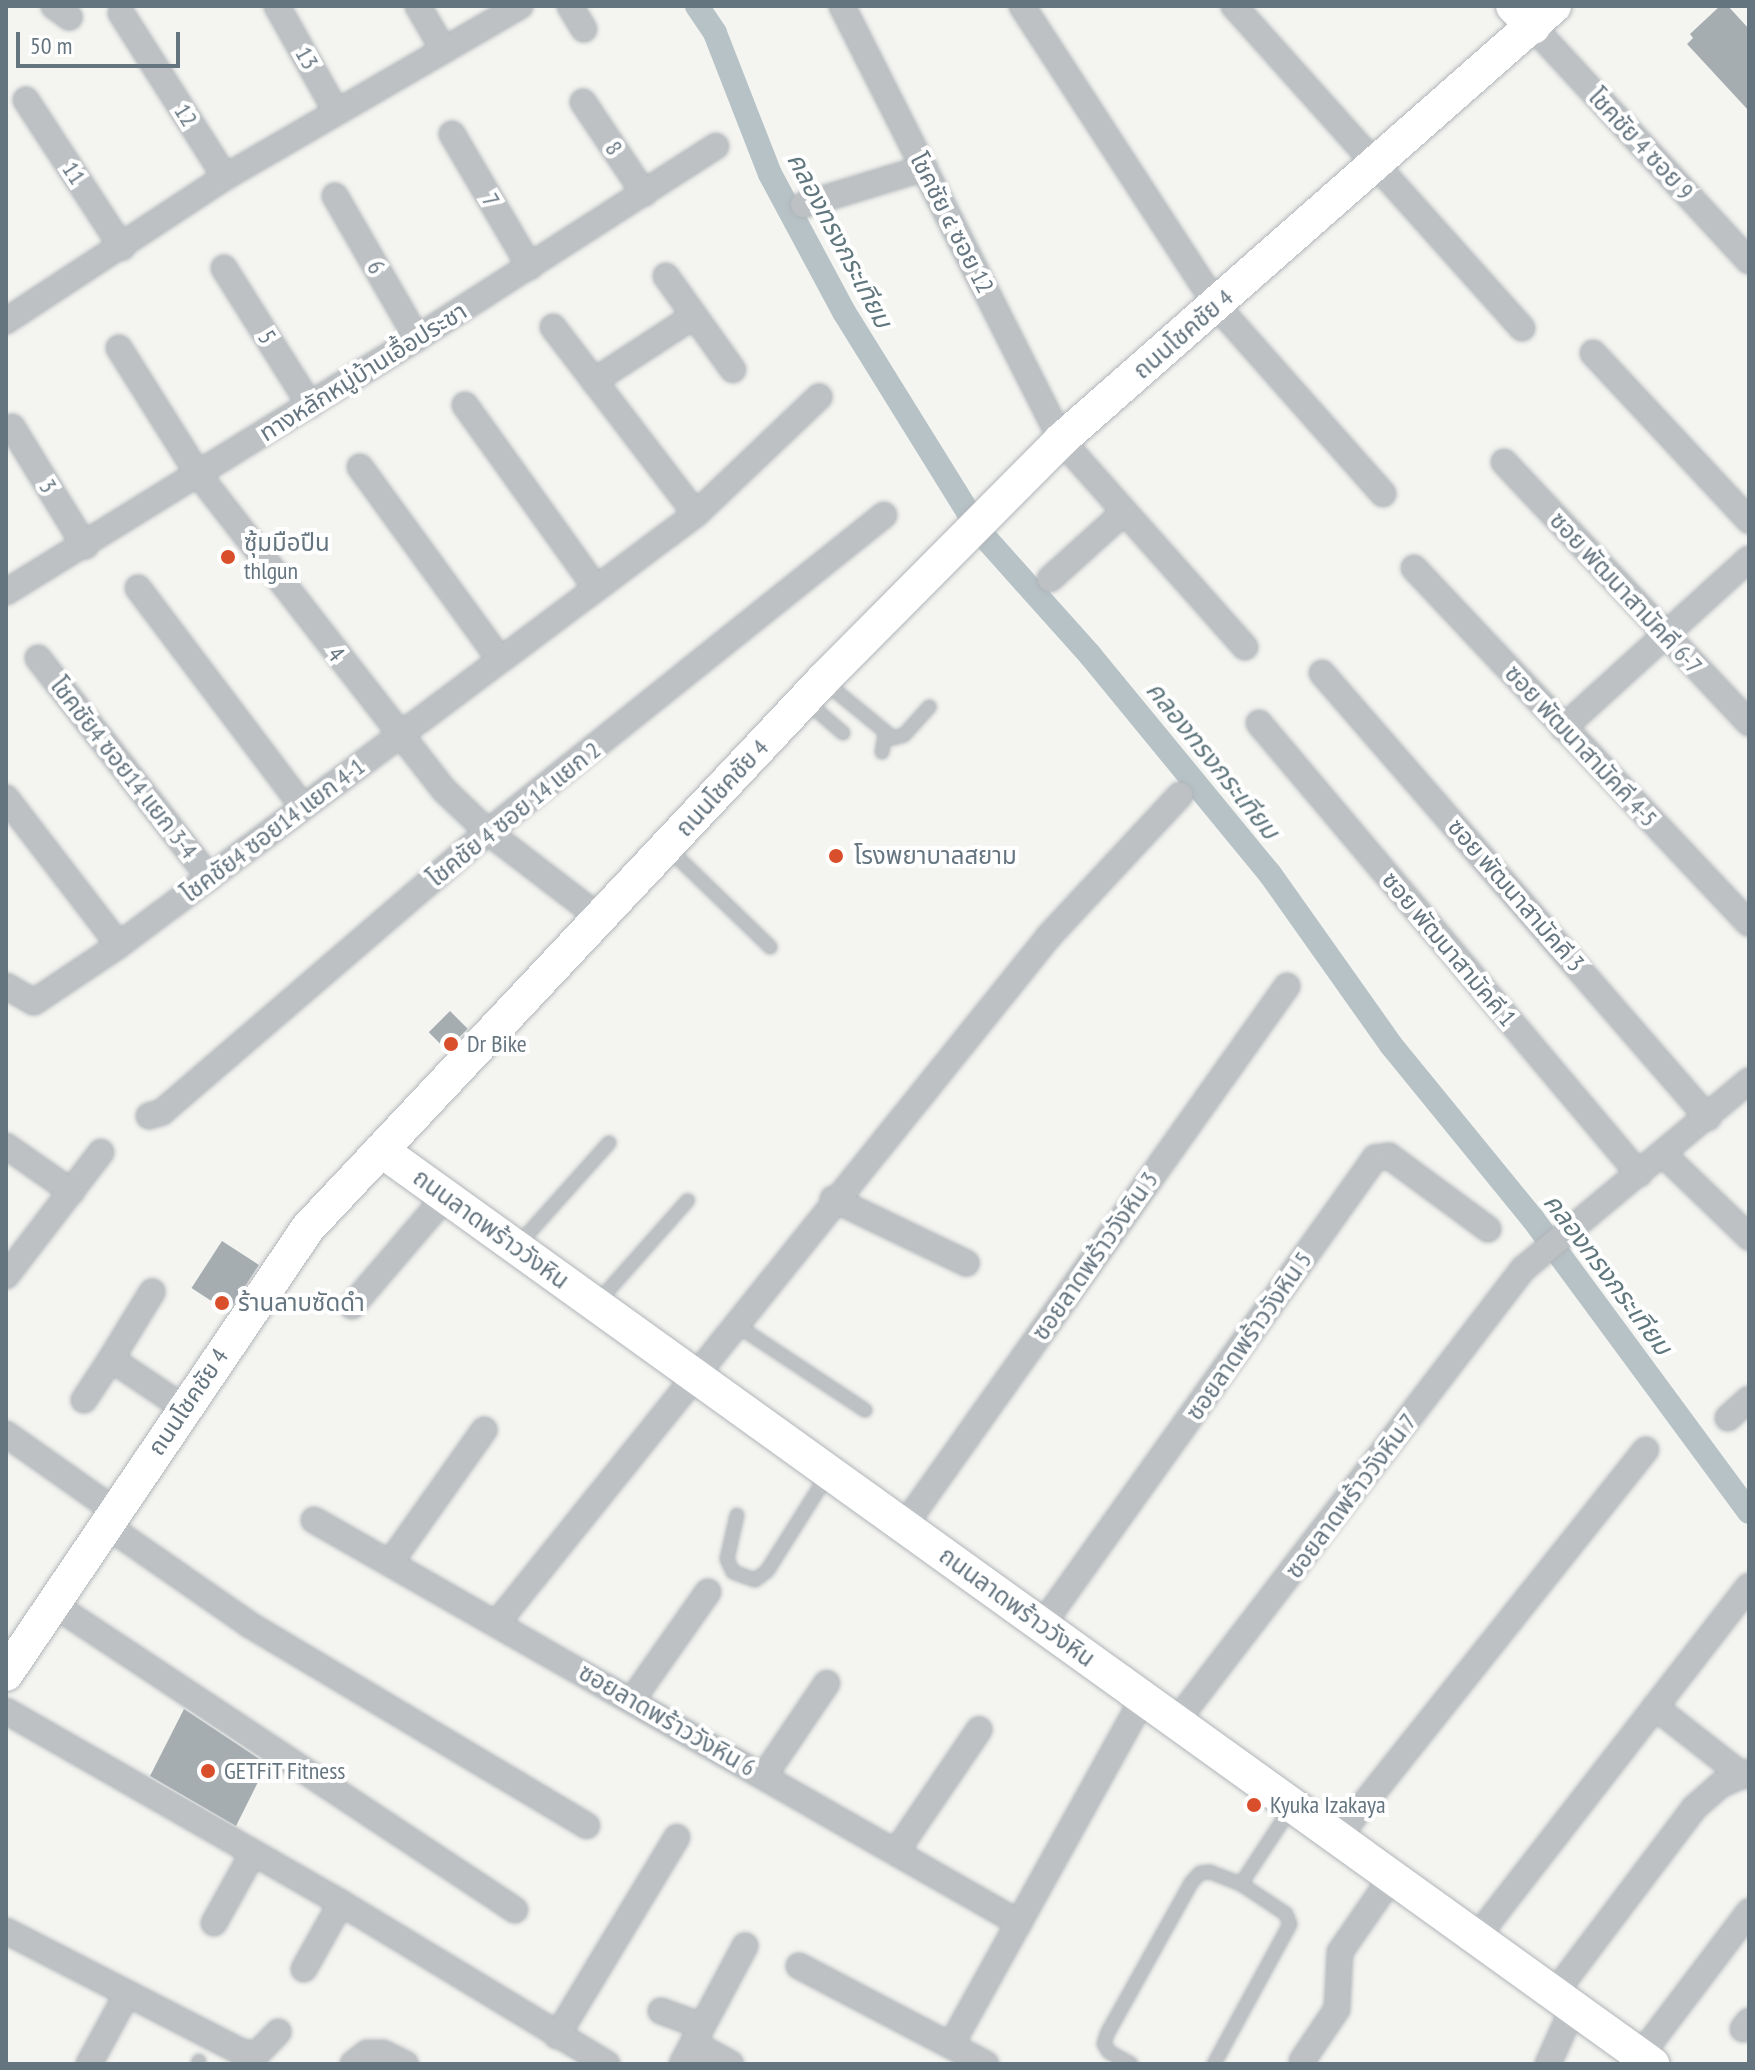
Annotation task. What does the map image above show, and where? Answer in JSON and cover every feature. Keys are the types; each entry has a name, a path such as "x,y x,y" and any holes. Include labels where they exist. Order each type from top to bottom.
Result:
{"main road":[{"name":"ถนนโชคชัย 4","path":"6,1674 289,1251 381,1150 814,690 1061,440 1375,166 1533,13"},
{"name":"ถนนลาดพร้าววังหิน","path":"381,1150 1646,2060"}],"street":[{"name":"13","path":"277,6 336,111"},
{"path":"418,6 443,49"},
{"path":"8,315 122,247 225,177 520,6"},
{"path":"570,6 584,29"},
{"name":"โชคชัย ๔ ซอย 12","path":"842,6 1061,440 1245,647"},
{"path":"1022,6 1216,305 1383,494"},
{"path":"1234,6 1522,328"},
{"name":"12","path":"121,13 225,177"},
{"name":"โชคชัย 4 ซอย 9","path":"1533,13 1749,261"},
{"name":"11","path":"26,100 122,247"},
{"name":"8","path":"583,102 644,193"},
{"name":"7","path":"452,134 530,267"},
{"name":"ทางหลักหมู่บ้านเอื้อประชา","path":"6,592 85,546 417,338 716,146"},
{"path":"803,205 925,168"},
{"name":"6","path":"335,196 417,338"},
{"name":"5","path":"224,268 310,405"},
{"path":"666,276 733,370"},
{"path":"594,381 694,316"},
{"path":"553,327 696,514"},
{"name":"4","path":"119,348 198,474 398,736 488,832 559,882 600,918"},
{"path":"1593,353 1749,520"},
{"name":"โชคชัย4 ซอย14 แยก 4-1","path":"8,991 34,1002 119,945 499,658 696,514 819,397"},
{"path":"465,405 596,588"},
{"name":"3","path":"12,427 85,546"},
{"name":"ซอย พัฒนาสามัคคี 6-7","path":"1504,462 1749,723"},
{"path":"360,467 499,658"},
{"path":"1050,579 1123,513"},
{"name":"โชคชัย 4 ซอย 14 แยก 2","path":"149,1116 162,1112 488,832 884,515"},
{"path":"1563,728 1749,559"},
{"name":"ซอย พัฒนาสามัคคี 4-5","path":"1414,568 1749,923"},
{"path":"138,588 303,807"},
{"name":"โชคชัย4 ซอย14 แยก 3-4","path":"38,658 210,878"},
{"name":"ซอย พัฒนาสามัคคี 3","path":"1322,673 1708,1118"},
{"name":"ซอย พัฒนาสามัคคี 1","path":"1259,723 1639,1174"},
{"path":"497,1623 833,1199 1050,935 1180,795"},
{"path":"6,798 119,945"},
{"name":"ซอยลาดพร้าววังหิน 3","path":"904,1526 1287,986"},
{"name":"ซอยลาดพร้าววังหิน 7","path":"1176,1722 1541,1254 1749,1081"},
{"path":"6,1146 72,1192"},
{"path":"6,1276 101,1152"},
{"path":"1663,1154 1749,1237"},
{"name":"ซอยลาดพร้าววังหิน 5","path":"1042,1625 1375,1158 1389,1156 1488,1229"},
{"path":"352,1306 446,1196"},
{"path":"833,1199 966,1263"},
{"path":"84,1400 152,1292"},
{"path":"111,1359 184,1408"},
{"path":"1728,1418 1749,1399"},
{"path":"390,1563 484,1430"},
{"path":"6,1434 262,1633 587,1826"},
{"path":"1337,1838 1646,1450"},
{"name":"ซอยลาดพร้าววังหิน 6","path":"314,1520 1019,1923"},
{"path":"1476,1938 1749,1586"},
{"path":"632,1700 708,1592"},
{"path":"53,1604 515,1910"},
{"path":"764,1776 827,1683"},
{"path":"951,2045 1143,1698"},
{"path":"1548,2064 1564,2001 1694,1808 1708,1793 1746,1774 1655,1707"},
{"path":"6,1711 341,1903 607,2064"},
{"path":"896,1852 979,1730"},
{"path":"557,2036 677,1837"},
{"path":"214,1923 253,1853"},
{"path":"1302,2061 1337,2009 1340,1952 1392,1877"},
{"path":"304,1969 341,1903"},
{"path":"1646,2060 1744,1928"},
{"path":"6,1931 239,2051 256,2055 278,2032"},
{"path":"692,2044 745,1946"},
{"path":"799,1966 986,2064"},
{"path":"89,2064 127,1994"},
{"path":"661,2011 692,2044 731,2064"},
{"path":"360,2059 383,2053 406,2064"}],"lane":[{"path":"814,690 843,733"},
{"path":"814,690 885,735 904,735 929,707"},
{"path":"882,752 885,735"},
{"path":"666,847 770,947"},
{"path":"516,1247 609,1143"},
{"path":"596,1304 688,1200"},
{"path":"735,1324 865,1410"},
{"path":"737,1515 727,1559 733,1572 755,1580 767,1571 829,1472"},
{"path":"1241,1884 1293,1806"},
{"path":"1131,2064 1109,2052 1104,2044 1107,2034 1191,1883 1200,1873 1210,1872 1241,1884 1286,1914 1290,1924 1214,2064"}],"building":[{"path":"1720,6 1728,6 1749,29 1749,111 1687,44 1693,38 1690,34"},
{"path":"450,1011 468,1029 446,1050 429,1032"},
{"path":"222,1241 259,1265 228,1312 192,1288"},
{"name":"GETFiT Fitness","path":"184,1709 267,1764 236,1826 150,1776"}],"waterway":[{"name":"คลองทรงกระเทียม","path":"697,6 715,33 770,174 844,312 981,533 1090,655 1270,874 1391,1045 1533,1219 1749,1512"}],"place":[{"name":"ซุ้มมือปืน thlgun","path":"228,557"},
{"name":"โรงพยาบาลสยาม","path":"836,856"},
{"name":"Dr Bike","path":"451,1044"},
{"name":"ร้านลาบซัดดำ","path":"222,1303"},
{"name":"GETFiT Fitness","path":"208,1771"},
{"name":"Kyuka Izakaya","path":"1254,1805"}]}
